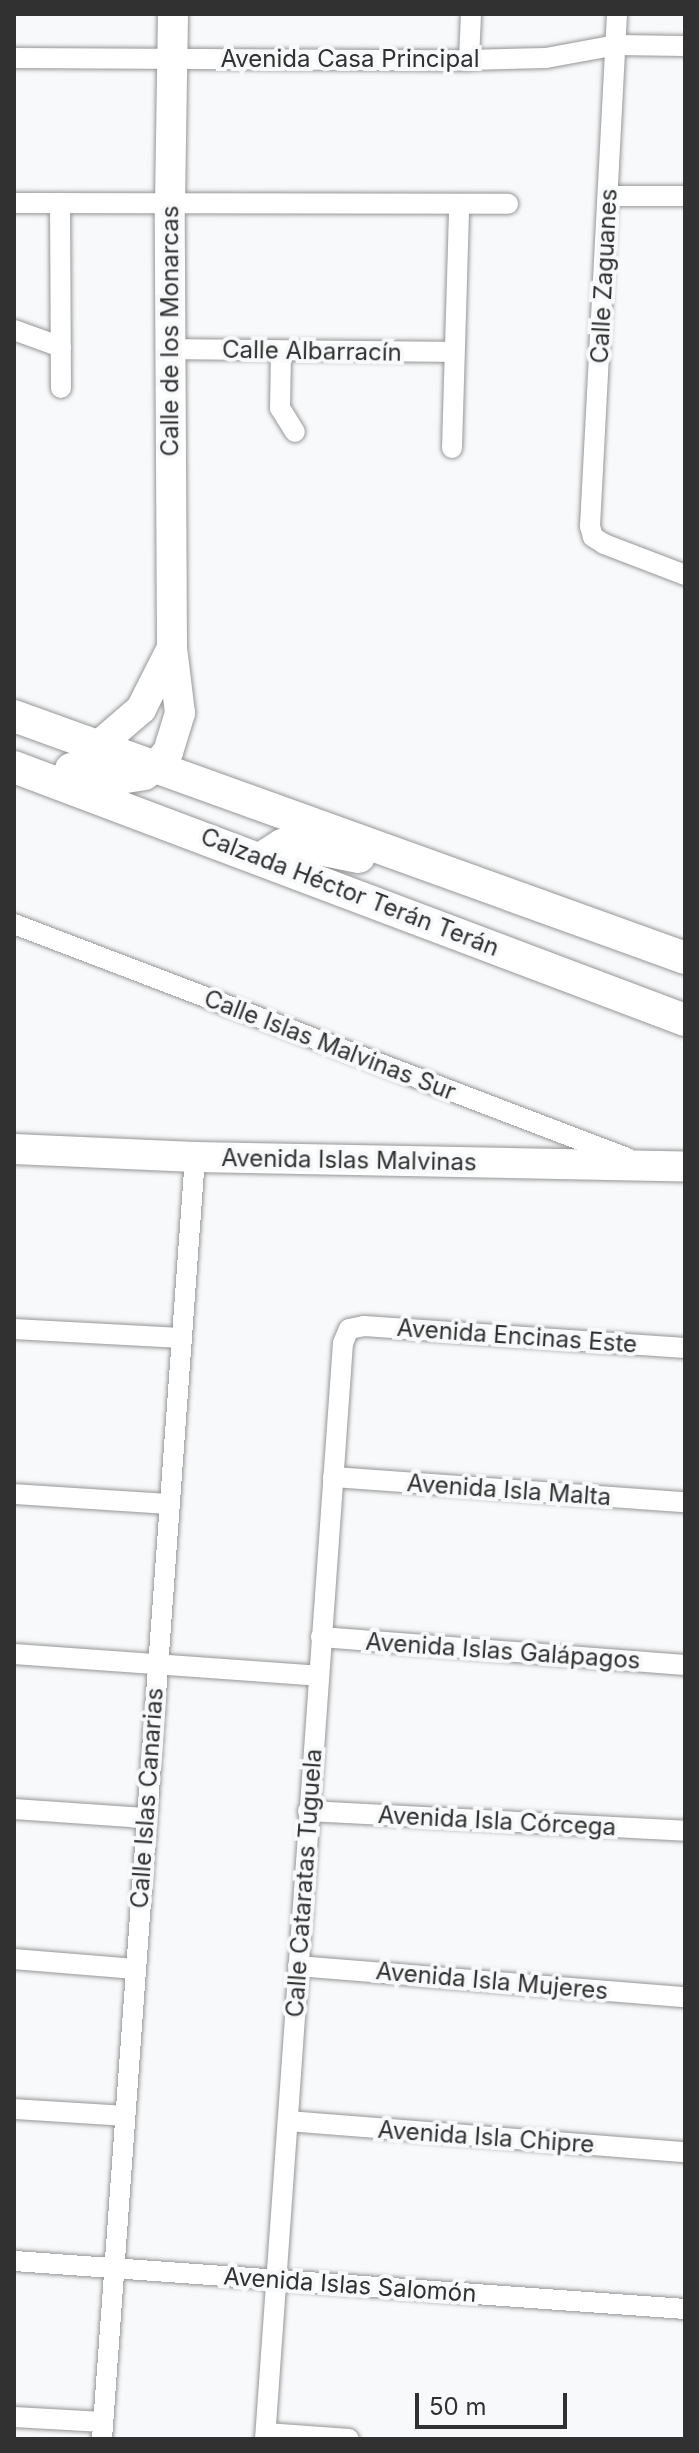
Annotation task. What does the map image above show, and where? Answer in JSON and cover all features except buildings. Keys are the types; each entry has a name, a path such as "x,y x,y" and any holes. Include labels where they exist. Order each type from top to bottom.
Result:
{"main road":[{"name":"Calzada Héctor Terán Terán","path":"14,716 685,958"},
{"path":"14,753 93,777 114,779 144,774 155,766"},
{"name":"Calzada Héctor Terán Terán","path":"14,767 685,1020"},
{"path":"262,858 282,845 300,845 406,866 441,869"}],"street":[{"name":"Calle de los Monarcas","path":"155,766 168,752 180,713 172,648 170,204 173,14"},
{"path":"469,60 471,14"},
{"name":"Calle Zaguanes","path":"617,14 590,526 593,537 685,575"},
{"name":"Avenida Casa Principal","path":"14,58 469,60 546,58 616,45 685,46"},
{"path":"609,196 685,196"},
{"path":"14,203 508,204"},
{"path":"60,203 61,388"},
{"path":"452,448 459,205"},
{"path":"14,330 61,347"},
{"name":"Calle Albarracín","path":"170,349 453,352"},
{"path":"281,351 280,408 295,432"},
{"name":"Calle de los Monarcas","path":"98,746 141,709 172,648"},
{"name":"Calle Islas Malvinas Sur","path":"14,924 645,1166"},
{"name":"Avenida Islas Malvinas","path":"14,1149 195,1157 685,1166"},
{"name":"Calle Islas Canarias","path":"102,2431 195,1157"},
{"name":"Avenida Encinas Este","path":"349,1329 364,1326 685,1348"},
{"path":"14,1329 181,1338"},
{"name":"Calle Cataratas Tuguela","path":"266,2436 318,1676 343,1343 349,1329"},
{"name":"Avenida Isla Malta","path":"333,1477 685,1502"},
{"path":"14,1494 170,1504"},
{"name":"Avenida Islas Galápagos","path":"321,1637 685,1665"},
{"path":"14,1654 318,1676"},
{"path":"14,1809 145,1818"},
{"name":"Avenida Isla Córcega","path":"308,1811 685,1831"},
{"path":"14,1959 135,1969"},
{"name":"Avenida Isla Mujeres","path":"298,1966 685,1997"},
{"path":"14,2109 125,2116"},
{"name":"Avenida Isla Chipre","path":"288,2121 685,2152"},
{"name":"Avenida Islas Salomón","path":"14,2261 685,2309"},
{"path":"14,2417 102,2431"},
{"path":"266,2436 349,2439"}]}
